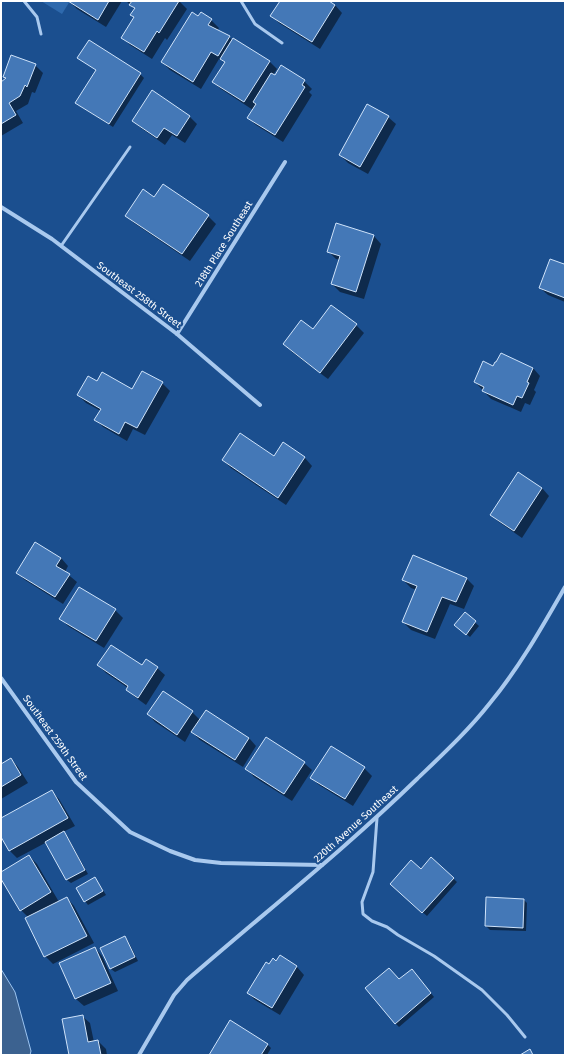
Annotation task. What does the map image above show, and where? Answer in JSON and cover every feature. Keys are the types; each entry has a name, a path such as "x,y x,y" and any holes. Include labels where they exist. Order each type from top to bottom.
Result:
{"street":[{"name":"218th Place Southeast","path":"177,334 285,162"},
{"name":"Southeast 258th Street","path":"1,207 52,239 177,334 260,405"},
{"name":"220th Avenue Southeast","path":"138,1055 174,995 187,980 377,818 457,740 490,703 528,651 565,587"},
{"name":"Southeast 259th Street","path":"1,678 76,782 130,832 170,851 195,860 221,863 323,865"}],"lane":[{"path":"24,1 37,17 41,34"},
{"path":"241,1 255,24 282,44"},
{"path":"61,246 130,147"},
{"path":"377,818 373,872 362,902 363,914 372,921 387,927 434,956 482,990 507,1015 524,1037"}],"shaded area":[{"path":"41,1 70,1 62,14"},
{"path":"1,969 15,992 31,1051 30,1055 1,1055"}],"building":[{"path":"68,1 109,1 98,20"},
{"path":"132,1 179,1 159,33 157,31 144,52 121,38 134,17 130,15 135,8 129,5"},
{"path":"280,1 329,1 335,5 312,42 270,16"},
{"path":"192,12 198,16 201,12 212,19 208,25 230,36 218,56 211,52 193,82 161,62"},
{"path":"233,38 270,61 244,102 212,82 225,62 220,59"},
{"path":"89,40 141,73 109,124 75,103 96,70 77,58"},
{"path":"11,55 36,64 27,87 25,85 20,96 9,103 16,115 1,124 1,82 6,78 3,77"},
{"path":"281,65 305,80 302,85 305,87 275,135 247,118 256,104 253,102 271,73 275,75"},
{"path":"152,90 190,116 177,136 164,128 157,138 132,121"},
{"path":"367,104 389,116 360,167 339,155"},
{"path":"163,184 209,215 182,254 125,216 143,189 154,197"},
{"path":"336,223 374,235 356,292 331,284 340,256 327,252"},
{"path":"550,259 564,264 565,261 565,298 539,288"},
{"path":"331,305 357,324 320,373 283,344 301,320 313,329"},
{"path":"501,353 533,368 527,382 529,383 522,398 517,396 513,405 482,391 484,387 474,382 483,361 493,366"},
{"path":"142,371 163,382 137,428 125,422 119,434 94,420 101,409 77,395 88,376 97,381 102,372 132,389"},
{"path":"240,433 274,456 283,442 305,457 278,498 222,460"},
{"path":"518,472 542,488 514,531 490,515"},
{"path":"35,542 61,558 56,566 70,574 55,597 16,573"},
{"path":"413,555 467,578 456,602 442,597 427,632 402,622 417,586 402,580"},
{"path":"79,587 116,609 96,641 59,619"},
{"path":"465,612 476,621 466,635 454,625"},
{"path":"111,645 142,665 146,659 158,667 138,698 126,690 128,686 97,665"},
{"path":"163,691 193,711 177,735 147,714"},
{"path":"206,710 249,738 235,760 191,732"},
{"path":"266,737 305,762 284,794 245,769"},
{"path":"331,746 365,767 345,799 310,778"},
{"path":"11,758 21,775 1,787 1,764"},
{"path":"52,790 68,818 9,851 1,837 1,818"},
{"path":"64,831 85,870 66,880 45,842"},
{"path":"29,855 51,892 20,911 1,879 1,872"},
{"path":"431,857 454,878 422,913 390,884 411,860 421,869"},
{"path":"95,877 103,891 84,902 76,888"},
{"path":"67,897 87,936 44,957 25,918"},
{"path":"486,897 524,899 523,928 485,926"},
{"path":"125,936 135,957 110,969 100,948"},
{"path":"95,947 111,983 75,999 59,963"},
{"path":"280,955 297,966 272,1008 247,993 266,962 269,964 273,958 276,961"},
{"path":"389,968 399,979 412,969 431,993 395,1024 365,988"},
{"path":"83,1015 88,1042 98,1040 101,1055 69,1055 62,1019"},
{"path":"230,1020 268,1044 261,1055 209,1055"},
{"path":"530,1049 533,1055 520,1055"}]}
